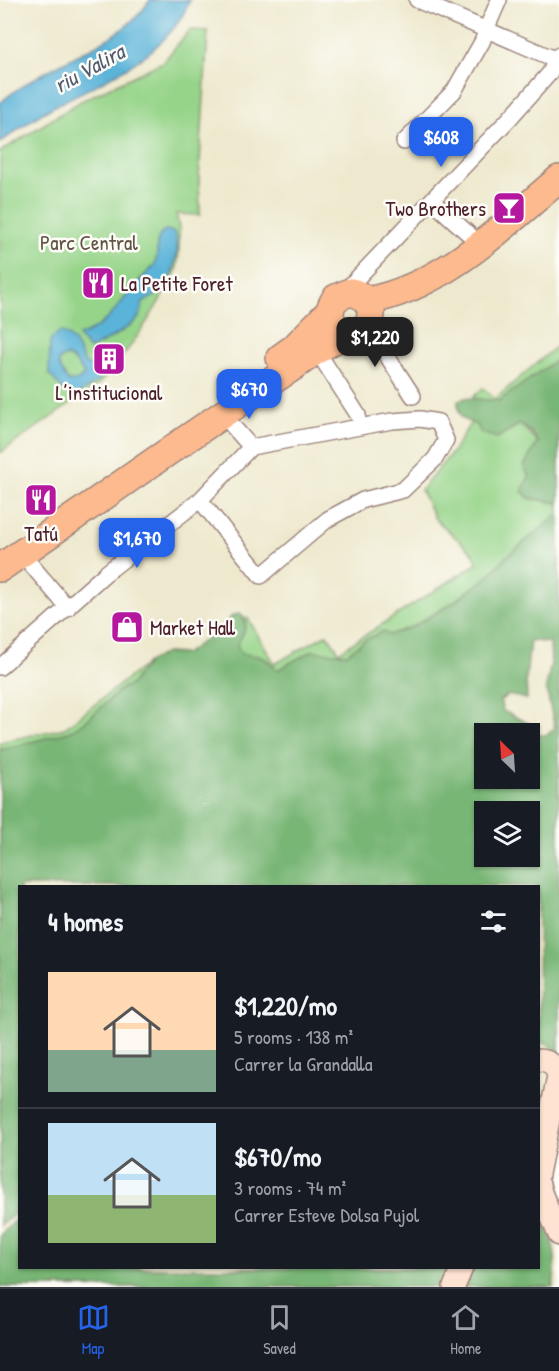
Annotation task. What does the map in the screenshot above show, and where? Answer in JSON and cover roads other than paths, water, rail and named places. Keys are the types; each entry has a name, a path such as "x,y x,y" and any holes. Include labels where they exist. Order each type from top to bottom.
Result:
{"highway":[{"path":"7,556 226,389 381,299 433,277 481,245 559,179"},
{"path":"7,556 317,351 354,314 433,291 474,267 559,198"}],"main road":[{"path":"540,1060 546,1060 554,1065 558,1076 540,1164"},
{"path":"540,1188 559,1235"},
{"path":"454,1287 462,1269"}],"street":[{"path":"413,396 354,314 432,201 516,112 549,74 558,57 488,26 417,0"},
{"path":"404,142 454,91 482,42 499,0"},
{"path":"432,201 481,245"},
{"path":"317,351 358,415"},
{"path":"222,414 251,447"},
{"path":"0,667 106,573 200,500 251,447 420,418 438,422 446,440 435,459 403,490 363,500 328,519 261,576 200,500"},
{"path":"7,556 68,608"}],"water":[{"name":"riu Valira","path":"150,0 190,0 179,21 148,53 108,79 40,115 0,143 0,103 36,77 117,33 143,10"},
{"path":"167,230 174,232 177,253 167,284 159,294 143,303 139,317 130,325 108,340 89,349 78,336 87,333 109,317 155,264 158,240"},
{"path":"61,332 70,338 85,364 93,367 100,377 98,381 77,395 65,392 49,374 50,341","holes":["66,356 74,360 83,372 83,376 76,381 68,381 59,366 59,360"]}],"place":[{"name":"Two Brothers","path":"509,208"},
{"name":"La Petite Foret","path":"98,283"},
{"name":"L’institucional","path":"109,359"},
{"name":"Tatú","path":"41,500"},
{"name":"Market Hall","path":"127,627"}],"park label":[{"name":"Parc Central","path":"89,242"}]}
